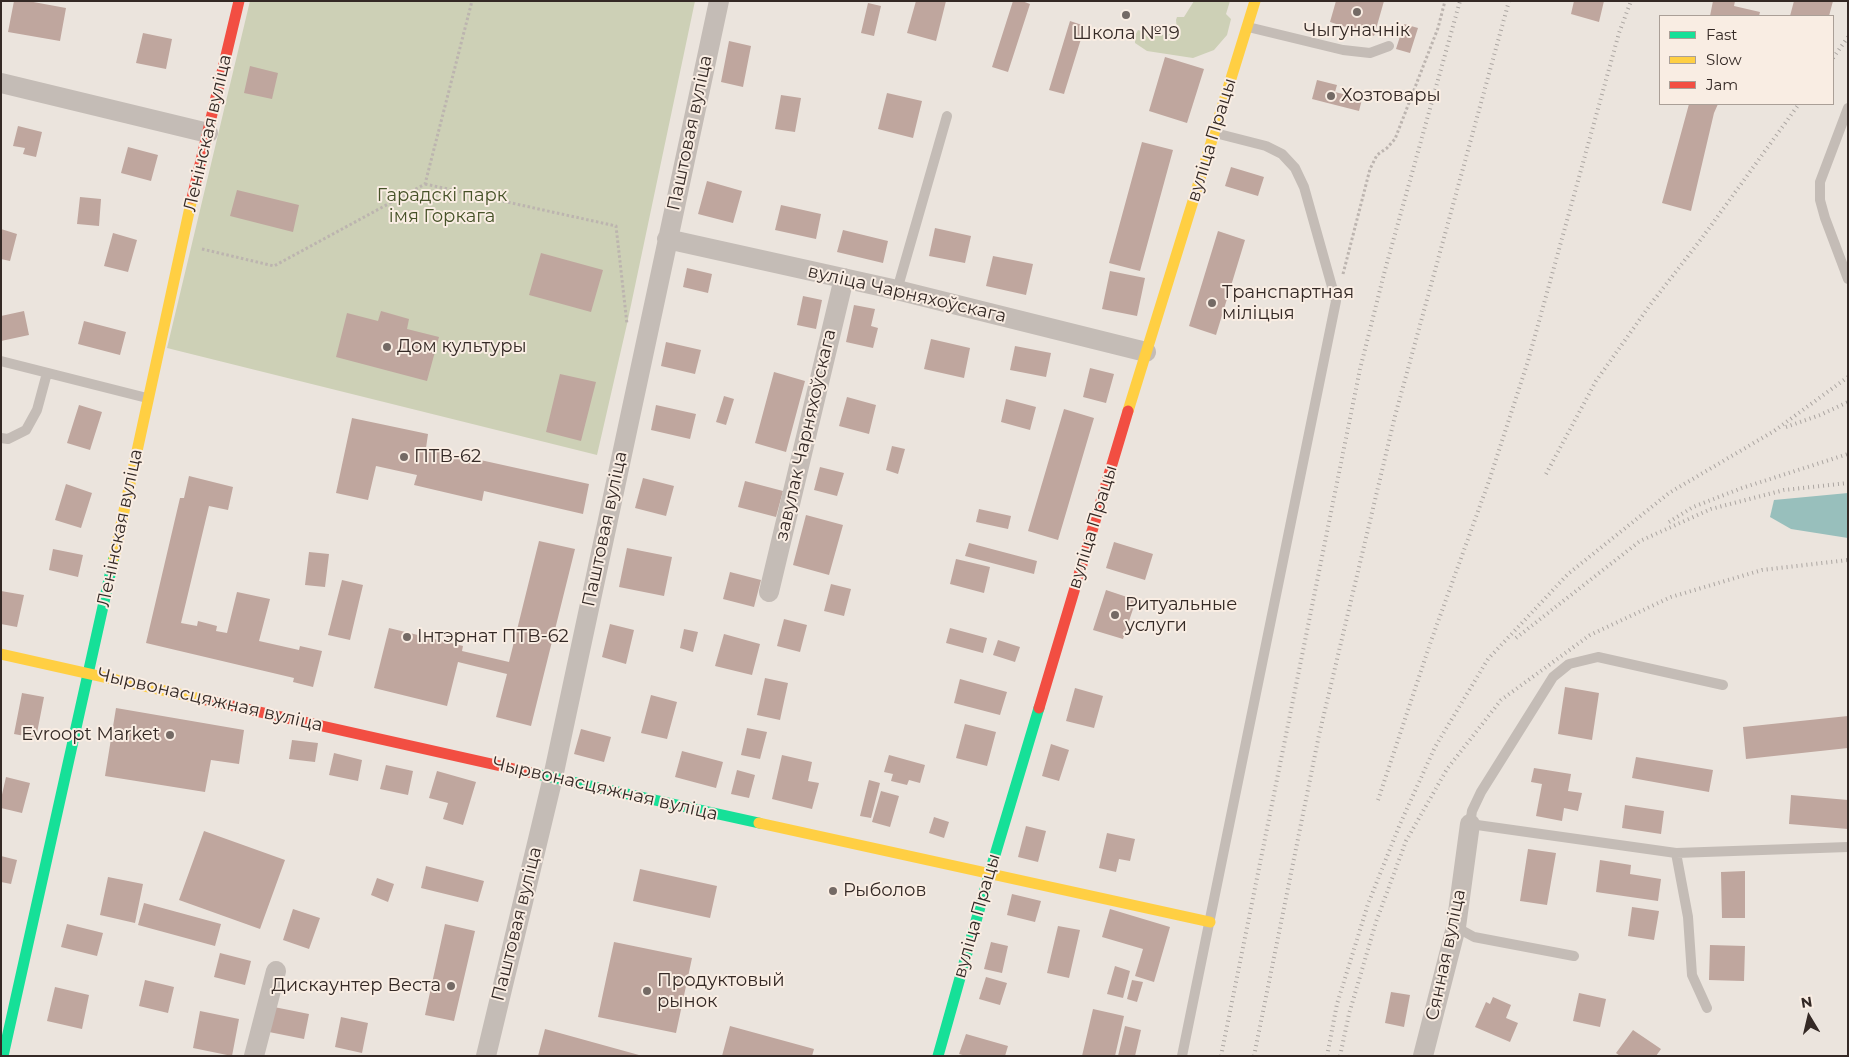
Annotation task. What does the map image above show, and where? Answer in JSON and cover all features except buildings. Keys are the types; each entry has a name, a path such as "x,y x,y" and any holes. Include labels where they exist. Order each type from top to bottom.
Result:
{"street":[{"name":"Ленінская вуліца","path":"4,1056 181,244 239,1"},
{"name":"Паштовая вуліца","path":"486,1056 553,777 719,1"},
{"name":"вуліца Працы","path":"938,1056 988,875 1146,352 1255,1"},
{"path":"1,83 208,133"},
{"name":"вуліца Чарняхоўскага","path":"667,239 897,290 1146,352"},
{"name":"завулак Чарняхоўскага","path":"769,592 844,278"},
{"name":"Чырвонасцяжная вуліца","path":"1,654 988,875 1210,922"},
{"name":"Сянная вуліца","path":"1423,1056 1456,926 1470,824"},
{"path":"254,1056 276,971"}],"lane":[{"path":"1247,27 1342,50 1370,53 1389,46"},
{"path":"1848,108 1820,182 1820,200 1825,218 1848,279"},
{"path":"897,290 947,116"},
{"path":"1182,1056 1336,301 1304,187 1294,168 1282,154 1266,146 1214,133"},
{"path":"1,361 147,398"},
{"path":"1,438 8,439 26,430 37,410 47,372"},
{"path":"1723,685 1598,657 1569,664 1553,677 1481,792 1472,811 1470,824 1676,853 1848,846"},
{"path":"1676,853 1688,917 1692,975 1707,1008"},
{"path":"1456,926 1474,937 1574,956"}],"path":[{"path":"425,184 472,1"},
{"path":"1336,301 1370,168 1377,155 1395,139 1438,28 1445,1"},
{"path":"181,244 274,266 425,184 616,226 627,324"}],"green space":[{"name":"Гарадскі парк імя Горкага","path":"250,1 695,1 627,324 597,455 167,348"},
{"path":"1194,1 1230,1 1226,14 1231,19 1227,35 1214,50 1193,58 1147,51 1135,43 1135,36 1138,30 1157,35 1171,34 1177,31 1177,17 1184,17"}],"water":[{"path":"1848,493 1848,538 1791,529 1770,517 1774,500"}],"railway":[{"path":"1221,1056 1360,369 1385,270 1460,1"},
{"path":"1254,1056 1319,735 1395,416 1509,1"},
{"path":"1378,800 1431,641 1489,481 1528,361 1619,33 1631,1"},
{"path":"1834,57 1848,37"},
{"path":"1546,474 1596,381 1798,105"},
{"path":"1327,1056 1337,1004 1368,904 1400,824 1435,747 1488,659 1568,574 1669,493 1774,431 1848,377"},
{"path":"1786,427 1820,415 1848,402"},
{"path":"1669,522 1693,507 1742,488 1848,454"},
{"path":"1516,638 1640,541 1711,509 1784,490 1848,483"},
{"path":"1340,1056 1349,1014 1376,922 1406,841 1447,769 1501,700 1590,635 1671,597 1762,570 1848,560"}],"traffic: fast":[{"path":"3,1056 114,557"},
{"path":"938,1056 1039,708"},
{"path":"532,773 759,823"}],"traffic: slow":[{"path":"1128,411 1255,1"},
{"path":"114,557 192,198"},
{"path":"1,654 206,700"},
{"path":"759,823 1210,922"}],"traffic: jam":[{"path":"192,198 239,1"},
{"path":"1039,708 1128,411"},
{"path":"206,700 532,773"}],"place":[{"name":"Чыгуначнік","path":"1357,12"},
{"name":"Школа №19","path":"1126,15"},
{"name":"Хозтовары","path":"1331,96"},
{"name":"Транспартная міліцыя","path":"1212,303"},
{"name":"Дом культуры","path":"387,347"},
{"name":"ПТВ-62","path":"404,457"},
{"name":"Ритуальные услуги","path":"1115,615"},
{"name":"Інтэрнат ПТВ-62","path":"407,637"},
{"name":"Evroopt Market","path":"170,735"},
{"name":"Рыболов","path":"833,891"},
{"name":"Дискаунтер Веста","path":"451,986"},
{"name":"Продуктовый рынок","path":"647,991"}]}
